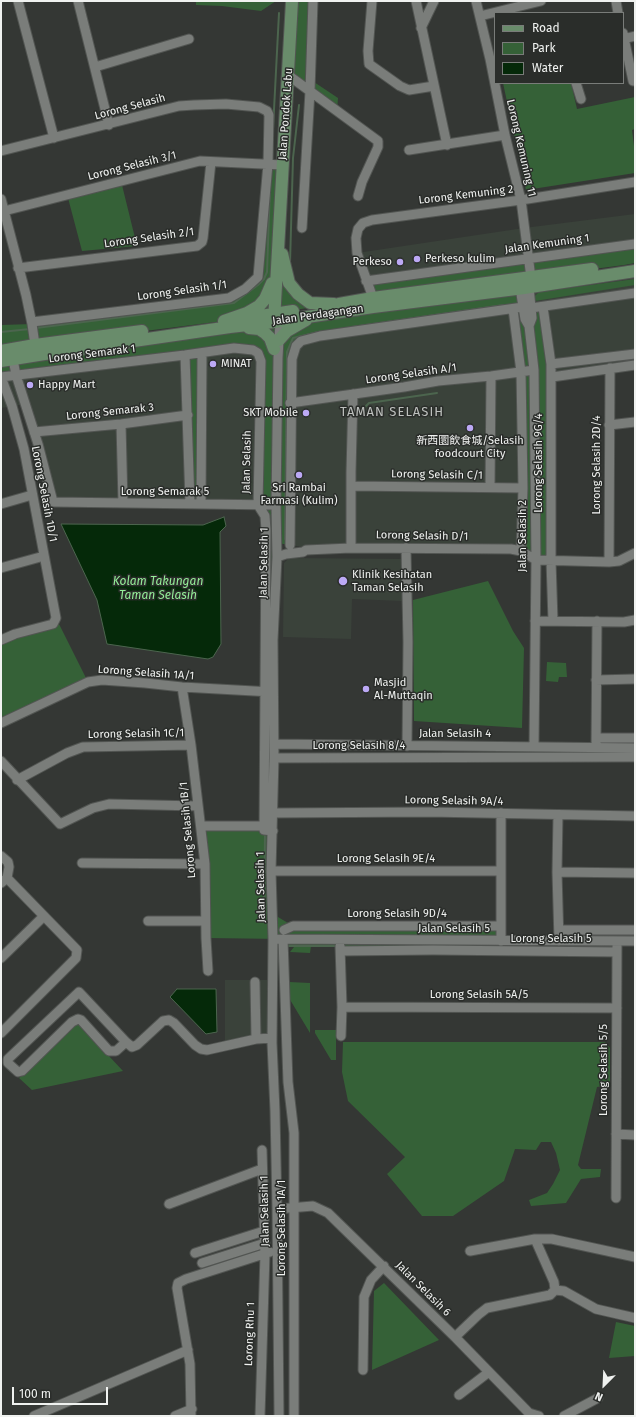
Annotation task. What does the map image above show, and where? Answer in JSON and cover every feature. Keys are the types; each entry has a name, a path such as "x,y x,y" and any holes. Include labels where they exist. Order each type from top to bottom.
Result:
{"main road":[{"name":"Jalan Pondok Labu","path":"277,317 280,227 292,1"},
{"path":"280,255 289,283 298,294 310,303 334,304"},
{"path":"229,324 253,310 266,299 280,255"},
{"name":"Jalan Perdagangan","path":"6,355 277,317 334,304 373,298 526,285 635,263"},
{"name":"Jalan Perdagangan","path":"277,317 316,315 635,271"},
{"path":"229,324 259,329 265,332 277,349 287,331 316,315"},
{"name":"Jalan Perdagangan","path":"6,355 35,341 229,324"}],"street":[{"path":"18,1 54,138"},
{"path":"78,1 109,125"},
{"path":"302,228 310,91 313,1"},
{"path":"372,1 368,64 400,86 409,90 434,86"},
{"path":"416,1 448,145"},
{"path":"422,28 434,1"},
{"name":"Lorong Kemuning 11","path":"476,1 494,71"},
{"path":"496,12 541,1"},
{"path":"616,1 618,12"},
{"path":"480,16 494,13"},
{"path":"624,37 635,36"},
{"path":"95,67 189,39"},
{"path":"624,41 634,81"},
{"path":"288,75 378,140 378,147 362,182 358,196"},
{"name":"Lorong Kemuning 11","path":"496,84 505,135 521,200 529,259 526,285 527,308"},
{"path":"576,84 581,99"},
{"name":"Lorong Selasih","path":"1,152 179,106 226,104 259,107 267,111"},
{"name":"Lorong Selasih 1/1","path":"32,322 229,298 245,290 258,277 268,164 269,120 267,111"},
{"path":"409,150 505,135"},
{"name":"Lorong Selasih 3/1","path":"4,211 200,161 283,165"},
{"name":"Lorong Selasih 2/1","path":"18,268 197,246 202,242 203,238 212,162"},
{"name":"Lorong Kemuning 2","path":"366,281 357,253 356,238 358,229 363,223 372,220 521,200 635,182"},
{"path":"1,200 32,322 35,341"},
{"name":"Jalan Kemuning 1","path":"366,281 635,244"},
{"path":"366,281 373,298"},
{"path":"290,546 290,403 292,359 296,346 301,341 320,336 513,309 543,307 635,293"},
{"name":"Lorong Selasih 9G/4","path":"543,307 552,377 552,621"},
{"name":"Jalan Selasih 2","path":"527,308 532,318 529,326 534,370 536,560 534,746"},
{"path":"513,309 521,372 523,488 521,551"},
{"name":"Jalan Selasih 1","path":"277,317 277,557 270,691 274,744 271,871 273,914 283,933 272,1040 278,1250 279,1416"},
{"name":"Lorong Semarak 1","path":"1,377 234,348"},
{"name":"Jalan Selasih","path":"234,348 255,351 260,357 258,505 265,516 266,530 270,691"},
{"path":"201,504 202,353"},
{"path":"551,364 635,354"},
{"path":"6,355 16,375 34,432"},
{"path":"185,355 190,504"},
{"path":"552,377 635,365"},
{"name":"Lorong Selasih 2D/4","path":"609,562 610,368"},
{"name":"Lorong Selasih A/1","path":"290,403 438,381 534,370"},
{"path":"490,487 491,376"},
{"name":"Lorong Selasih 1D/1","path":"1,377 12,406 24,449 56,618 53,624 15,634 1,640"},
{"path":"351,548 351,486 354,394"},
{"name":"Lorong Semarak 3","path":"34,432 188,416"},
{"path":"609,426 635,422"},
{"path":"120,424 122,503"},
{"name":"Lorong Semarak 5","path":"34,432 54,502 276,505"},
{"name":"Lorong Selasih C/1","path":"351,486 523,488"},
{"path":"1,504 32,495"},
{"path":"277,542 290,546 303,547 306,550"},
{"name":"Lorong Selasih D/1","path":"306,550 351,548 512,549 521,551 536,560"},
{"path":"406,548 408,642 407,746"},
{"path":"277,557 286,554 303,552 306,550"},
{"path":"536,560 609,562 619,561 635,553"},
{"path":"1,568 44,556"},
{"path":"535,620 597,622 624,622 635,620"},
{"path":"597,622 596,742 635,738"},
{"path":"596,680 635,678"},
{"name":"Lorong Selasih 1A/1","path":"1,723 88,682 108,680 182,687 270,691"},
{"name":"Lorong Selasih 1B/1","path":"182,687 191,745 205,864 205,921 208,971"},
{"path":"270,691 264,830 273,831"},
{"name":"Jalan Selasih 4","path":"274,744 478,747 534,746 596,742 635,748"},
{"name":"Lorong Selasih 1C/1","path":"17,780 67,753 83,747 191,745"},
{"path":"478,747 478,757"},
{"name":"Lorong Selasih 8/4","path":"274,758 635,757"},
{"path":"1,762 60,824 93,808 109,804 198,806"},
{"name":"Lorong Selasih 9A/4","path":"273,813 421,812 635,816"},
{"path":"501,814 501,941"},
{"path":"558,815 557,872 559,941"},
{"path":"201,826 264,826"},
{"path":"1,856 8,862 9,867 4,880 44,916 77,950 76,958 1,1033"},
{"path":"82,863 205,864"},
{"name":"Lorong Selasih 9E/4","path":"271,871 500,871"},
{"path":"557,872 635,873"},
{"path":"273,914 283,933"},
{"path":"1,958 44,916"},
{"path":"148,921 205,921"},
{"name":"Lorong Selasih 9D/4","path":"283,933 501,926"},
{"path":"559,930 635,930"},
{"name":"Lorong Selasih 1A/1","path":"283,933 285,1041 294,1133 294,1415"},
{"name":"Jalan Selasih 5","path":"283,933 306,939 339,940 635,941"},
{"path":"339,940 341,951 341,1036"},
{"name":"Lorong Selasih 5/5","path":"616,1198 617,941"},
{"name":"Lorong Selasih 5","path":"341,951 433,950 617,952"},
{"path":"255,982 256,1039"},
{"path":"126,1042 116,1051 109,1050 80,1020 75,1020 22,1071 18,1072 8,1063 8,1060 79,992 132,1047 138,1044 164,1021 169,1020 201,1049 207,1050 256,1039 285,1041"},
{"name":"Lorong Selasih 5A/5","path":"342,1007 617,1008"},
{"path":"616,1134 635,1135"},
{"name":"Lorong Rhu 1","path":"260,1416 265,1254 262,1150"},
{"path":"168,1204 262,1169"},
{"name":"Jalan Selasih 6","path":"277,1209 313,1206 328,1213 384,1266 455,1337 528,1415 539,1416"},
{"path":"195,1253 264,1231"},
{"path":"470,1251 535,1239 552,1239 635,1257"},
{"path":"535,1239 554,1282 555,1290"},
{"path":"202,1263 265,1243"},
{"path":"175,1416 191,1413 188,1350 177,1288 178,1283 186,1279 278,1250"},
{"path":"363,1370 364,1297 371,1280 384,1266"},
{"path":"555,1290 564,1291 596,1309 635,1318"},
{"path":"455,1337 487,1308 550,1295 555,1290"},
{"path":"34,1416 188,1350"},
{"path":"459,1395 489,1372"},
{"path":"564,1416 598,1398"}],"shaded area":[{"path":"635,214 635,244 366,281 357,253 524,228"},
{"path":"635,271 635,365 552,377 529,287"},
{"path":"513,309 521,372 521,551 303,547 283,544 276,505 53,502 25,404 1,408 1,361 279,340"},
{"name":"Klinik Kesihatan Taman Selasih","path":"289,558 403,559 402,601 352,599 351,639 283,637 284,563"},
{"path":"225,980 273,980 272,1038 225,1045"}],"green space":[{"path":"196,1 276,1 261,11 222,6 196,5"},
{"path":"292,1 313,1 311,80 338,98 337,111 288,75"},
{"path":"503,84 571,84 577,109 635,97 635,129 632,130 635,154 635,173 526,190"},
{"path":"268,164 283,165 274,313 255,317 35,345 1,351 1,325 32,324 229,298 258,277"},
{"path":"122,185 137,246 82,251 68,198"},
{"path":"635,244 635,263 624,265 373,298 366,281"},
{"path":"282,254 298,294 334,304 281,312"},
{"path":"635,279 635,285 535,301 535,296 539,292"},
{"path":"524,288 531,308 543,307 551,364 551,561 521,551 521,372 513,311 320,336 297,346 290,545 277,543 274,692 266,530 258,505 261,361 255,351 202,353 201,504 190,503 185,355 1,377 1,361 274,322 274,349 280,321"},
{"path":"488,581 513,631 524,648 522,728 414,721 413,600"},
{"path":"56,618 88,682 1,723 1,640"},
{"path":"547,662 566,663 567,677 559,677 558,682 546,681"},
{"path":"201,826 273,831 273,914 293,926 501,926 501,941 559,941 559,930 635,930 635,941 617,941 617,952 311,946 310,953 290,952 294,947 288,946 283,939 206,938"},
{"path":"289,982 310,983 310,1033 289,998"},
{"path":"79,1024 123,1071 32,1090 19,1078 75,1025"},
{"path":"315,1030 336,1030 336,1060 331,1060 315,1033"},
{"path":"343,1042 605,1042 610,1048 610,1085 597,1087 578,1165 581,1169 601,1169 600,1177 581,1179 566,1203 531,1206 529,1200 547,1193 560,1170 556,1153 551,1142 541,1142 536,1150 515,1149 504,1181 453,1216 422,1216 387,1174 405,1157 348,1101 342,1072"},
{"path":"384,1283 439,1340 372,1370 374,1291"},
{"path":"616,1322 635,1326 635,1356 609,1358"}],"water":[{"name":"Kolam Takungan Taman Selasih","path":"224,517 226,526 220,532 221,644 213,657 208,659 107,644 97,600 61,524 203,525"},
{"path":"177,989 216,989 217,1032 206,1034 170,997"}],"waterway":[{"path":"273,129 279,13"},
{"path":"290,263 293,158 299,105"},
{"path":"36,328 234,303 258,285 264,279 267,272 270,188"},
{"path":"352,327 503,305"},
{"path":"1,332 30,329"},
{"path":"285,539 287,352 293,338 318,332"},
{"path":"365,412 364,408 369,403 437,393"},
{"path":"264,922 265,833"},
{"path":"423,930 490,931"},
{"path":"288,946 337,946"}],"place":[{"name":"Perkeso kulim","path":"417,259"},
{"name":"Perkeso","path":"400,262"},
{"name":"MINAT","path":"213,364"},
{"name":"Happy Mart","path":"30,385"},
{"name":"SKT Mobile","path":"306,413"},
{"name":"新西圜飲食城/Selasih foodcourt City","path":"470,428"},
{"name":"Sri Rambai Farmasi (Kulim)","path":"299,475"},
{"name":"Klinik Kesihatan Taman Selasih","path":"343,581"},
{"name":"Masjid Al-Muttaqin","path":"366,689"}],"district":[{"name":"TAMAN SELASIH","path":"392,412"}]}
